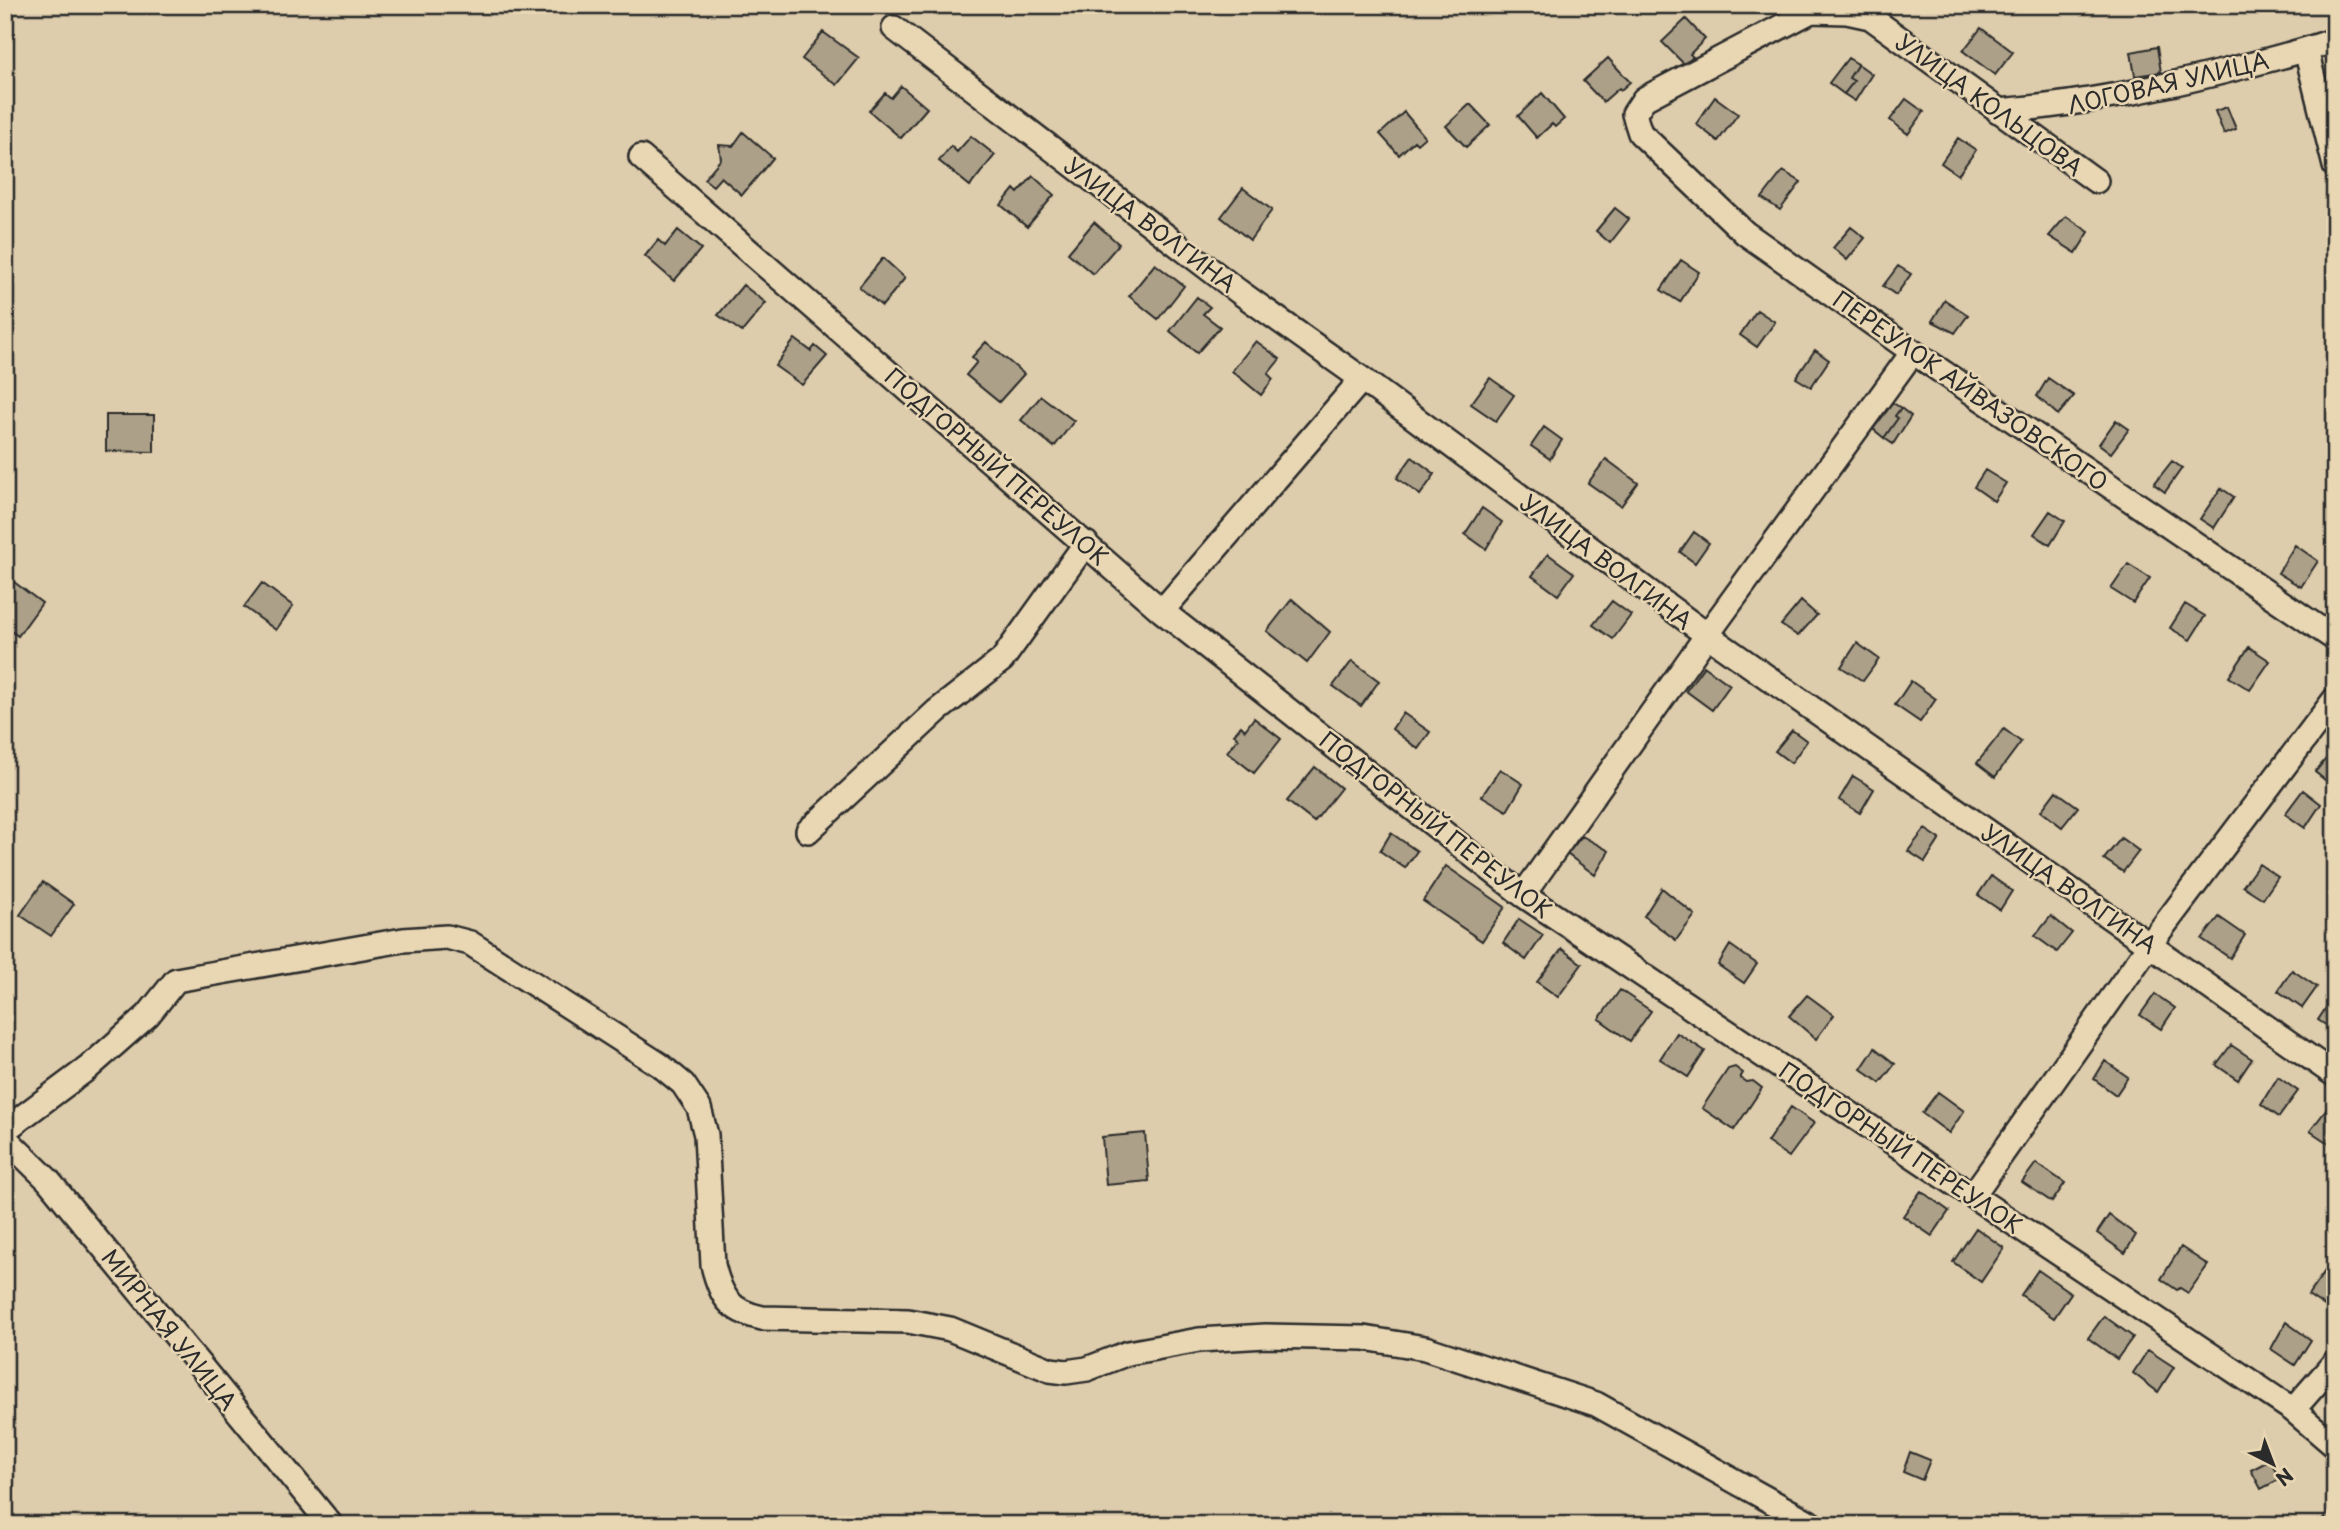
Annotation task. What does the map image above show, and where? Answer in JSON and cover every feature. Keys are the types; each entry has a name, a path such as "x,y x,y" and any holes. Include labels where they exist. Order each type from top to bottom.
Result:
{"street":[{"name":"УЛИЦА КОЛЬЦОВА","path":"1809,8 1847,12 1870,18 2096,181"},
{"name":"ПЕРЕУЛОК АЙВАЗОВСКОГО","path":"1809,8 1644,99 1634,114 1640,133 1745,233 1913,352 2335,639"},
{"name":"УЛИЦА ВОЛГИНА","path":"894,28 1238,291 1362,379 1707,635 2335,1075"},
{"name":"ЛОГОВАЯ УЛИЦА","path":"1998,111 2056,107 2159,88 2335,40"},
{"path":"2306,50 2335,166"},
{"name":"ПОДГОРНЫЙ ПЕРЕУЛОК","path":"641,157 1161,611 1523,895 2293,1410 2335,1446"},
{"path":"1523,895 1707,635 1913,352"},
{"path":"1161,611 1362,379"},
{"path":"808,831 937,711 1002,660 1086,543"},
{"path":"1973,1195 2150,944 2335,699"},
{"path":"5,1130 108,1050 148,1015 176,980 402,940 447,937 470,943 660,1065 683,1084 699,1108 706,1135 713,1265 718,1284 735,1309 748,1315 762,1318 908,1321 950,1329 1050,1370 1066,1372 1087,1369 1138,1350 1199,1339 1265,1336 1364,1338 1426,1348 1596,1404 1814,1525"},
{"name":"МИРНАЯ УЛИЦА","path":"5,1138 48,1180 331,1525"},
{"path":"2293,1410 2335,1362"}],"building":[{"path":"1686,19 1705,39 1690,54 1693,57 1685,65 1662,42"},
{"path":"1981,28 2013,52 1995,75 1963,51"},
{"path":"823,32 859,58 837,85 802,59"},
{"path":"2157,47 2161,72 2135,76 2131,52"},
{"path":"1608,58 1630,82 1603,102 1583,81"},
{"path":"1848,58 1858,64 1849,78 1854,81 1844,94 1829,83"},
{"path":"1858,64 1872,74 1855,101 1844,94 1854,81 1849,78"},
{"path":"901,86 927,108 901,138 869,111 885,93 891,98"},
{"path":"1542,93 1564,119 1555,127 1552,124 1537,138 1518,116"},
{"path":"1715,97 1738,114 1718,141 1696,124"},
{"path":"1906,99 1924,112 1908,134 1890,120"},
{"path":"1470,104 1490,125 1466,147 1446,126"},
{"path":"2227,107 2236,129 2224,134 2215,111"},
{"path":"1404,112 1425,137 1417,144 1414,141 1399,155 1380,134"},
{"path":"743,132 773,158 742,195 721,177 713,186 704,179 721,159 719,145 733,146"},
{"path":"971,136 995,155 970,186 939,161 951,146 957,152"},
{"path":"1958,138 1976,150 1958,175 1941,163"},
{"path":"1783,171 1801,182 1780,210 1762,198"},
{"path":"1033,176 1054,195 1027,227 1001,205 1014,189 1018,193"},
{"path":"1243,188 1272,210 1250,240 1221,217"},
{"path":"1615,208 1629,219 1610,243 1596,231"},
{"path":"2066,216 2089,232 2076,253 2049,236"},
{"path":"1094,222 1119,244 1093,274 1068,253"},
{"path":"1851,227 1865,238 1847,260 1833,248"},
{"path":"678,230 701,249 674,281 645,256 658,240 665,246"},
{"path":"883,258 905,278 882,306 859,287"},
{"path":"1681,260 1699,272 1680,302 1661,290"},
{"path":"1155,264 1184,286 1158,319 1129,296"},
{"path":"1898,266 1911,274 1896,295 1883,286"},
{"path":"743,285 766,303 742,332 718,315"},
{"path":"1197,297 1210,307 1203,314 1220,327 1197,353 1170,331"},
{"path":"1945,300 1968,315 1955,333 1932,321"},
{"path":"1757,310 1775,322 1757,347 1740,335"},
{"path":"795,339 811,351 815,346 827,356 802,385 775,366"},
{"path":"1256,341 1280,359 1268,374 1273,379 1261,395 1232,371"},
{"path":"986,342 1024,374 999,402 966,375 977,362 972,357"},
{"path":"1815,350 1829,360 1811,387 1796,378"},
{"path":"1490,378 1514,395 1496,421 1471,404"},
{"path":"2048,378 2074,396 2058,415 2037,396"},
{"path":"1041,396 1074,421 1054,447 1021,420"},
{"path":"1893,403 1901,408 1895,416 1898,418 1884,438 1873,429"},
{"path":"1901,408 1911,416 1893,444 1884,438 1898,418 1895,416"},
{"path":"106,415 154,415 154,452 106,451"},
{"path":"2116,420 2129,429 2111,453 2099,444"},
{"path":"1544,427 1562,440 1550,459 1531,446"},
{"path":"1412,457 1435,474 1420,495 1397,478"},
{"path":"1606,459 1638,483 1621,506 1588,483"},
{"path":"2172,461 2182,468 2165,492 2154,484"},
{"path":"1985,470 2006,483 1994,501 1974,487"},
{"path":"2221,488 2234,497 2214,528 2200,519"},
{"path":"1482,508 1502,522 1486,549 1465,534"},
{"path":"2050,511 2065,521 2050,545 2034,534"},
{"path":"1694,532 1709,543 1695,563 1680,552"},
{"path":"2295,545 2318,561 2301,587 2278,573"},
{"path":"1548,554 1574,573 1558,595 1532,576"},
{"path":"2128,564 2150,578 2133,603 2111,589"},
{"path":"10,579 42,603 18,636 5,627 5,584"},
{"path":"262,583 293,606 276,630 244,607"},
{"path":"1292,599 1330,632 1307,663 1267,631"},
{"path":"1612,601 1631,615 1613,639 1593,625"},
{"path":"1801,601 1817,615 1798,636 1781,625"},
{"path":"2185,604 2205,616 2190,640 2170,628"},
{"path":"1857,643 1879,659 1863,681 1841,667"},
{"path":"2249,647 2270,661 2250,690 2229,677"},
{"path":"1352,661 1379,681 1361,706 1333,686"},
{"path":"1704,666 1730,685 1712,710 1686,691"},
{"path":"1911,681 1936,699 1920,722 1895,705"},
{"path":"1403,713 1430,732 1418,749 1392,729"},
{"path":"1254,718 1281,739 1254,773 1227,752 1238,738 1234,734 1241,726 1245,730"},
{"path":"2004,729 2021,742 1995,777 1977,763"},
{"path":"1792,730 1807,741 1791,763 1775,751"},
{"path":"2335,748 2335,788 2315,772"},
{"path":"1315,767 1341,788 1314,822 1287,801"},
{"path":"1500,769 1523,784 1507,811 1482,796"},
{"path":"1853,776 1874,789 1860,813 1839,800"},
{"path":"2303,790 2321,804 2305,828 2285,814"},
{"path":"2056,791 2078,807 2062,827 2041,811"},
{"path":"1925,829 1940,839 1925,862 1908,851"},
{"path":"1391,833 1417,851 1405,868 1380,851"},
{"path":"1582,836 1609,851 1595,875 1567,854"},
{"path":"2121,838 2139,851 2123,872 2104,859"},
{"path":"2259,864 2278,877 2263,899 2243,886"},
{"path":"1446,866 1505,907 1482,941 1423,901"},
{"path":"1991,876 2012,891 2000,910 1978,895"},
{"path":"43,882 74,904 51,936 20,915"},
{"path":"1662,888 1695,915 1676,940 1644,916"},
{"path":"2051,916 2072,933 2057,952 2035,936"},
{"path":"2219,917 2245,935 2230,958 2202,939"},
{"path":"1519,919 1543,935 1526,960 1503,943"},
{"path":"1730,945 1757,964 1744,983 1718,965"},
{"path":"1562,949 1582,964 1558,997 1537,982"},
{"path":"2292,970 2317,987 2302,1008 2278,991"},
{"path":"1620,990 1651,1011 1630,1041 1599,1019"},
{"path":"2155,994 2175,1008 2161,1029 2140,1015"},
{"path":"1807,995 1834,1015 1816,1039 1789,1016"},
{"path":"2333,997 2335,998 2335,1031 2318,1020"},
{"path":"1677,1033 1705,1051 1688,1077 1660,1059"},
{"path":"2231,1045 2252,1059 2238,1080 2216,1065"},
{"path":"1875,1048 1895,1064 1880,1083 1861,1069"},
{"path":"2105,1061 2128,1077 2116,1095 2094,1079"},
{"path":"1735,1067 1743,1073 1740,1078 1746,1082 1753,1081 1762,1088 1734,1130 1702,1108 1728,1069"},
{"path":"2278,1077 2298,1091 2279,1117 2261,1104"},
{"path":"1938,1092 1964,1111 1949,1133 1922,1113"},
{"path":"1791,1107 1814,1123 1789,1157 1767,1142"},
{"path":"2326,1110 2335,1116 2334,1147 2310,1131"},
{"path":"1145,1133 1149,1181 1106,1185 1102,1137"},
{"path":"2036,1163 2065,1183 2052,1202 2022,1182"},
{"path":"1921,1191 1949,1211 1932,1236 1903,1216"},
{"path":"2109,1215 2136,1235 2125,1253 2097,1233"},
{"path":"1976,1228 2004,1248 1981,1282 1953,1262"},
{"path":"2181,1247 2208,1265 2188,1293 2180,1288 2177,1290 2161,1279"},
{"path":"2327,1268 2335,1273 2335,1307 2332,1311 2308,1295"},
{"path":"2038,1270 2071,1293 2054,1318 2021,1295"},
{"path":"2104,1316 2133,1337 2117,1359 2088,1338"},
{"path":"2286,1322 2311,1340 2295,1365 2271,1349"},
{"path":"2148,1350 2174,1367 2158,1392 2133,1373"},
{"path":"1910,1452 1930,1460 1922,1480 1903,1472"},
{"path":"2270,1460 2280,1479 2261,1489 2251,1470"},
{"path":"2335,1506 2335,1525 2326,1525 2322,1520"}]}
